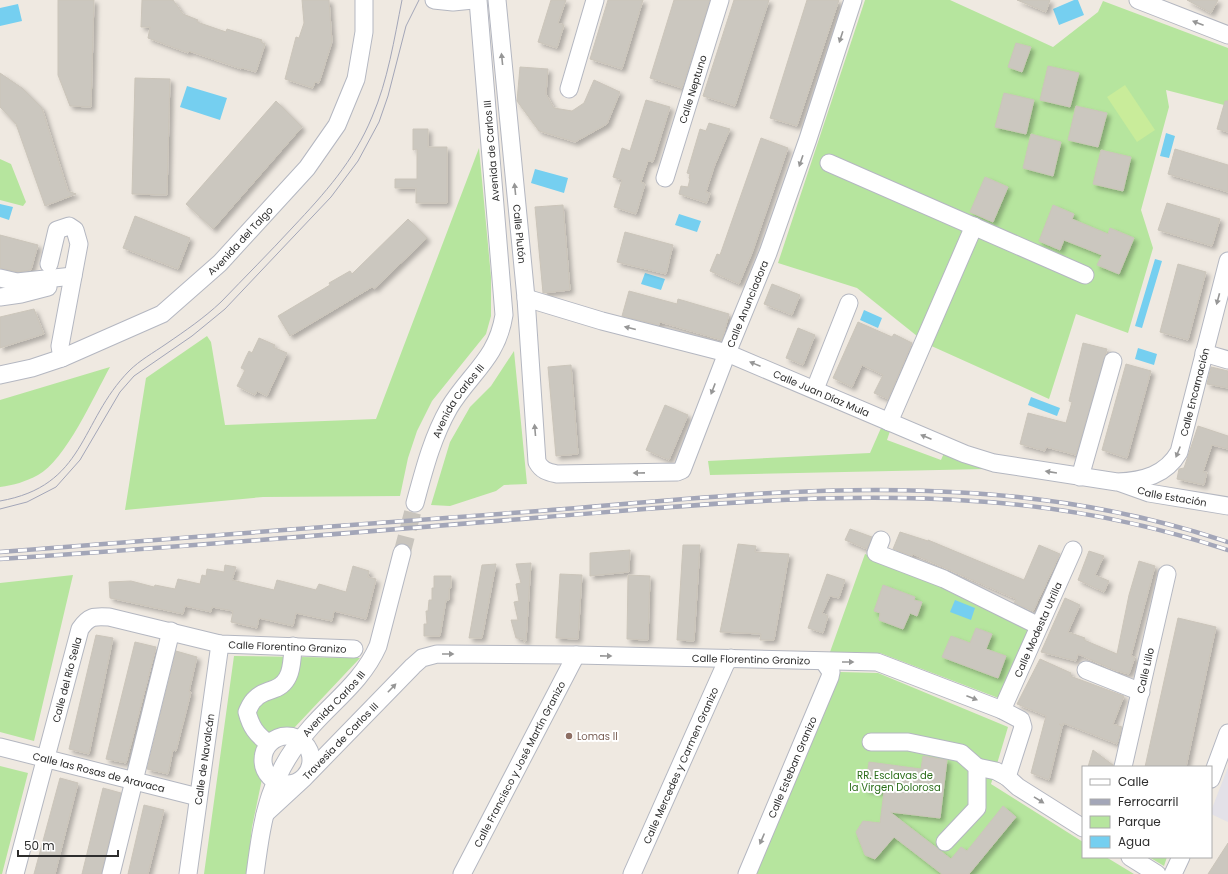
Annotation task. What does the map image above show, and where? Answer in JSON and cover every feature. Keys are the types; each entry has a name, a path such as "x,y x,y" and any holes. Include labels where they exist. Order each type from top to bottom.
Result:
{"street":[{"name":"Avenida del Talgo","path":"0,375 32,368 62,358 162,314 220,263 307,168 338,125 356,79 364,32 364,0"},
{"path":"434,0 452,2 473,0"},
{"name":"Avenida de Carlos III","path":"478,0 504,302"},
{"name":"Calle Plutón","path":"497,0 526,298 537,454 540,468"},
{"path":"568,89 595,0"},
{"name":"Calle Neptuno","path":"665,178 720,0"},
{"name":"Calle Anunciadora","path":"540,468 546,472 557,474 678,472 682,470 727,353 768,253 854,0"},
{"path":"1138,0 1171,6 1228,35"},
{"path":"829,162 1085,275"},
{"path":"49,264 57,230 69,226 75,230 79,244 60,346 62,358"},
{"path":"889,422 974,226"},
{"name":"Calle Encarnación","path":"1117,482 1134,481 1157,474 1174,461 1179,452 1228,261"},
{"path":"0,278 17,282 73,279"},
{"path":"0,297 21,294 73,279"},
{"name":"Calle Juan Díaz Mula","path":"526,298 602,321 727,353 966,454 994,463 1117,482"},
{"name":"Avenida Carlos III","path":"415,503 426,463 439,428 459,394 495,347 502,326 504,302"},
{"path":"815,389 849,303"},
{"path":"1204,353 1228,360"},
{"path":"1080,476 1113,361"},
{"name":"Calle Estación","path":"1117,482 1149,493 1228,506"},
{"path":"881,540 876,553 944,579 1039,626"},
{"name":"Calle Modesta Utrilla","path":"1002,710 1074,550"},
{"name":"Avenida Carlos III","path":"255,874 265,814 275,780 300,740 360,678 373,658 378,646 402,553"},
{"name":"Calle Lillo","path":"1123,766 1167,574"},
{"name":"Calle del Río Sella","path":"15,874 80,629 86,620 97,616 109,617 220,644"},
{"path":"111,874 171,631"},
{"name":"Calle Florentino Granizo","path":"220,644 354,649"},
{"name":"Calle de Navalcán","path":"188,874 220,644"},
{"path":"293,646 289,676 283,684 274,690 264,692 254,699 247,712 255,733 268,743 263,753 263,763 266,774 285,785 296,784 303,779"},
{"name":"Calle Florentino Granizo","path":"413,666 422,658 437,654 576,655 731,658 824,662 877,662 1002,710 1021,720 1023,727 1008,777"},
{"name":"Calle Francisco y José Martín Granizo","path":"462,874 576,655"},
{"name":"Calle Mercedes y Carmen Granizo","path":"632,874 726,663 731,658"},
{"name":"Calle Esteban Granizo","path":"747,874 830,677 830,672 824,662"},
{"name":"Travesía de Carlos III","path":"265,814 303,779 413,666"},
{"path":"1086,670 1141,692"},
{"path":"1212,776 1228,733"},
{"name":"Avenida Carlos III","path":"268,743 278,737 286,736 300,740 309,750 311,760 308,771 303,779"},
{"path":"871,742 908,742 961,753 977,767 991,769 1008,777 1018,787 1082,827"},
{"name":"Calle las Rosas de Aravaca","path":"0,747 198,797"},
{"path":"945,842 977,808 977,767"},
{"path":"1132,858 1157,874"},
{"path":"1173,874 1181,858"}],"shaded area":[{"path":"1228,767 1228,822 1212,814 1212,808"}],"green space":[{"path":"865,0 950,0 1053,47 1098,12 1103,1 1228,48 1228,106 1166,90 1169,107 1141,210 1153,248 1128,333 1076,314 1049,399 927,344 857,288 778,263"},
{"path":"1125,85 1155,130 1137,142 1107,97"},
{"path":"479,148 491,277 491,316 486,334 432,401 417,431 408,458 400,496 263,497 125,510 146,378 207,336 211,342 225,425 376,419"},
{"path":"0,159 11,164 26,202 23,206 0,200"},
{"path":"514,351 527,484 504,485 496,491 450,506 431,505 450,442 470,407 491,386"},
{"path":"110,367 78,427 48,468 29,480 0,487 0,400"},
{"path":"881,428 890,431 887,440 941,460 944,453 986,469 710,475 708,461 870,453"},
{"path":"865,554 934,581 1032,628 1001,699 880,653 830,652"},
{"path":"73,575 34,741 0,732 0,583"},
{"path":"234,656 360,658 294,728 271,731 258,744 254,763 262,779 252,827 247,874 204,874"},
{"name":"RR. Esclavas de la Virgen Dolorosa","path":"840,672 878,673 1008,727 991,784 1082,841 1082,858 1108,858 1134,874 752,874"},
{"path":"0,766 28,773 2,874 0,874"},
{"path":"1151,858 1167,858 1164,866"}],"water":[{"path":"1074,0 1078,0 1084,15 1059,25 1053,9"},
{"path":"18,4 22,21 0,26 0,8"},
{"path":"187,86 227,98 220,120 180,107"},
{"path":"1166,133 1175,136 1169,158 1160,156"},
{"path":"535,169 568,178 564,193 531,183"},
{"path":"0,204 13,207 9,220 0,217"},
{"path":"679,214 701,221 697,232 675,225"},
{"path":"1155,259 1162,261 1142,328 1135,326"},
{"path":"645,273 665,279 661,290 641,284"},
{"path":"864,310 882,318 878,328 860,320"},
{"path":"1138,348 1157,354 1154,365 1135,359"},
{"path":"1031,397 1060,408 1057,416 1028,405"},
{"path":"955,600 975,608 971,620 950,612"}],"building":[{"path":"58,0 94,0 91,107 70,106 58,75"},
{"path":"142,0 173,0 183,14 198,20 197,22 226,32 227,29 262,40 261,42 265,44 256,72 241,69 189,51 188,53 148,38 150,27 141,27"},
{"path":"302,0 329,0 332,42 319,83 315,82 313,88 285,79 296,37 299,38 304,23"},
{"path":"551,0 566,0 558,23 564,25 557,48 538,42"},
{"path":"608,0 643,0 622,69 590,59"},
{"path":"674,0 710,0 682,88 650,78"},
{"path":"734,0 769,0 735,106 703,96"},
{"path":"807,0 839,0 797,126 770,118"},
{"path":"1017,0 1050,0 1046,12"},
{"path":"1187,0 1218,0 1211,13"},
{"path":"1016,43 1031,47 1022,72 1008,67"},
{"path":"1048,66 1079,73 1070,107 1040,100"},
{"path":"520,67 548,69 546,94 554,108 572,111 584,103 594,80 620,92 607,124 575,142 539,131 517,101"},
{"path":"0,73 22,88 42,108 68,191 76,194 45,206 16,124 0,107"},
{"path":"135,78 170,79 167,195 132,194"},
{"path":"1004,93 1034,100 1026,134 995,127"},
{"path":"646,100 670,107 653,162 648,161 641,182 645,184 636,214 614,207 622,180 613,177 622,148 630,151"},
{"path":"276,101 302,127 213,229 186,204"},
{"path":"1225,101 1228,101 1228,132 1217,129"},
{"path":"1076,106 1107,113 1098,147 1068,140"},
{"path":"709,123 730,129 714,167 706,192 710,193 707,203 679,194 681,186 688,187 690,174 687,173 700,129 706,131"},
{"path":"413,129 428,129 428,147 447,147 447,203 416,203 416,188 395,188 395,179 417,179 417,149 413,150"},
{"path":"1031,134 1061,142 1053,176 1023,168"},
{"path":"761,138 788,148 752,253 739,284 710,271 717,254 720,255"},
{"path":"1175,149 1228,165 1228,192 1168,174"},
{"path":"1101,150 1131,157 1123,191 1093,184"},
{"path":"985,177 1008,187 993,222 970,212"},
{"path":"1167,203 1220,219 1212,246 1158,230"},
{"path":"563,205 570,290 543,293 535,207"},
{"path":"1053,205 1074,214 1072,219 1108,234 1110,228 1134,238 1119,274 1097,265 1102,255 1064,240 1060,250 1039,241"},
{"path":"135,216 190,238 178,269 123,248"},
{"path":"408,219 427,238 374,289 372,287 290,336 278,316 330,285 329,283 350,271 352,274"},
{"path":"625,232 673,245 666,274 617,262"},
{"path":"0,235 38,245 31,270 18,272 0,268"},
{"path":"1178,264 1206,272 1188,340 1160,332"},
{"path":"772,284 800,295 792,315 764,304"},
{"path":"629,291 677,304 678,299 729,314 722,340 660,322 659,325 622,316"},
{"path":"34,309 44,334 0,348 0,317"},
{"path":"858,322 892,337 894,334 912,343 888,399 874,393 883,375 862,365 852,387 833,378"},
{"path":"798,328 815,335 803,365 786,358"},
{"path":"259,338 275,345 273,347 287,353 267,396 257,391 255,395 237,386 245,370 241,368 246,357 249,351 252,353"},
{"path":"1083,343 1107,349 1076,455 1046,447 1045,451 1020,444 1028,413 1066,423 1072,402 1069,401"},
{"path":"1126,364 1151,371 1127,458 1102,450"},
{"path":"571,365 578,454 556,456 548,367"},
{"path":"1211,367 1228,371 1228,388 1207,384"},
{"path":"665,405 688,415 669,460 646,450"},
{"path":"1198,426 1228,436 1228,449 1212,445 1203,472 1207,472 1204,485 1177,479 1179,469 1184,468"},
{"path":"850,529 872,537 867,549 845,540"},
{"path":"900,532 928,540 1024,580 1039,545 1060,554 1033,611 1014,603 1016,599 913,554 912,556 893,549"},
{"path":"738,544 756,546 755,552 789,554 774,640 760,640 761,634 720,632"},
{"path":"683,545 700,545 694,641 677,640"},
{"path":"630,550 629,572 590,576 590,553"},
{"path":"1089,551 1104,556 1095,575 1109,581 1104,592 1078,580"},
{"path":"1139,561 1155,566 1131,656 1135,657 1129,674 1114,670 1078,654 1076,661 1041,652 1065,598 1080,605 1068,632 1085,638 1084,640 1117,654 1129,595"},
{"path":"531,563 526,641 524,642 523,639 516,638 511,620 518,620 514,602 519,601 516,584 521,583 516,564"},
{"path":"496,564 482,638 469,638 482,565"},
{"path":"225,565 236,567 232,580 274,590 277,580 316,590 319,584 346,592 353,566 369,571 368,577 376,579 366,619 334,611 332,621 296,613 293,626 259,618 257,628 231,622 233,611 212,607 211,612 185,606 183,614 110,598 109,582 131,581 154,587 155,585 175,589 178,579 200,584 202,575 206,576 207,569 224,572"},
{"path":"560,574 582,575 578,639 556,638"},
{"path":"827,574 845,580 839,598 830,596 822,613 828,616 823,633 808,628"},
{"path":"628,575 650,576 648,640 627,639"},
{"path":"434,576 451,576 449,600 446,600 440,636 424,636 424,624 427,624 426,611 428,611 429,600 432,600"},
{"path":"883,585 915,597 914,600 922,602 917,616 910,613 903,629 879,620 880,613 874,611"},
{"path":"1178,618 1216,627 1186,766 1145,766"},
{"path":"976,628 992,634 986,649 1006,656 998,678 942,657 951,636 970,643"},
{"path":"96,635 113,638 89,754 69,749"},
{"path":"135,642 156,647 126,763 106,759"},
{"path":"176,651 197,657 189,692 191,692 176,751 173,750 168,774 147,769"},
{"path":"1040,659 1071,673 1070,676 1124,696 1113,724 1122,727 1117,744 1063,723 1063,726 1059,724 1062,727 1049,780 1031,773 1046,716 1017,704"},
{"path":"1093,750 1113,765 1113,766 1088,766"},
{"path":"923,756 947,760 940,818 890,812 951,859 961,847 967,851 1003,806 1016,817 969,874 942,874 894,837 875,859 865,855 856,832 863,821 880,823 884,792 865,789 869,762 921,769"},
{"path":"60,778 78,783 55,874 34,874"},
{"path":"103,788 121,793 101,874 82,874"},
{"path":"144,805 164,810 148,874 128,874"},
{"path":"1228,843 1228,874 1208,874"}],"tunnel":[{"path":"402,553 415,503"}],"tram line":[{"path":"0,501 28,493 49,482 65,467 78,450 113,391 129,371 142,360 194,324 221,302 305,215 327,189 347,162 365,133 378,103 393,45 402,0"},
{"path":"0,509 27,502 56,487 80,460 120,392 134,376 192,336 225,309 331,197 358,161 379,122 388,96 406,26 419,0"}],"railway":[{"path":"0,552 734,495 782,492 880,490 967,493 1043,500 1155,521 1228,542"},
{"path":"0,559 705,504 866,498 919,498 1005,503 1038,507 1102,517 1134,524 1197,540 1228,550"}],"place":[{"name":"Lomas II","path":"569,736"}]}
